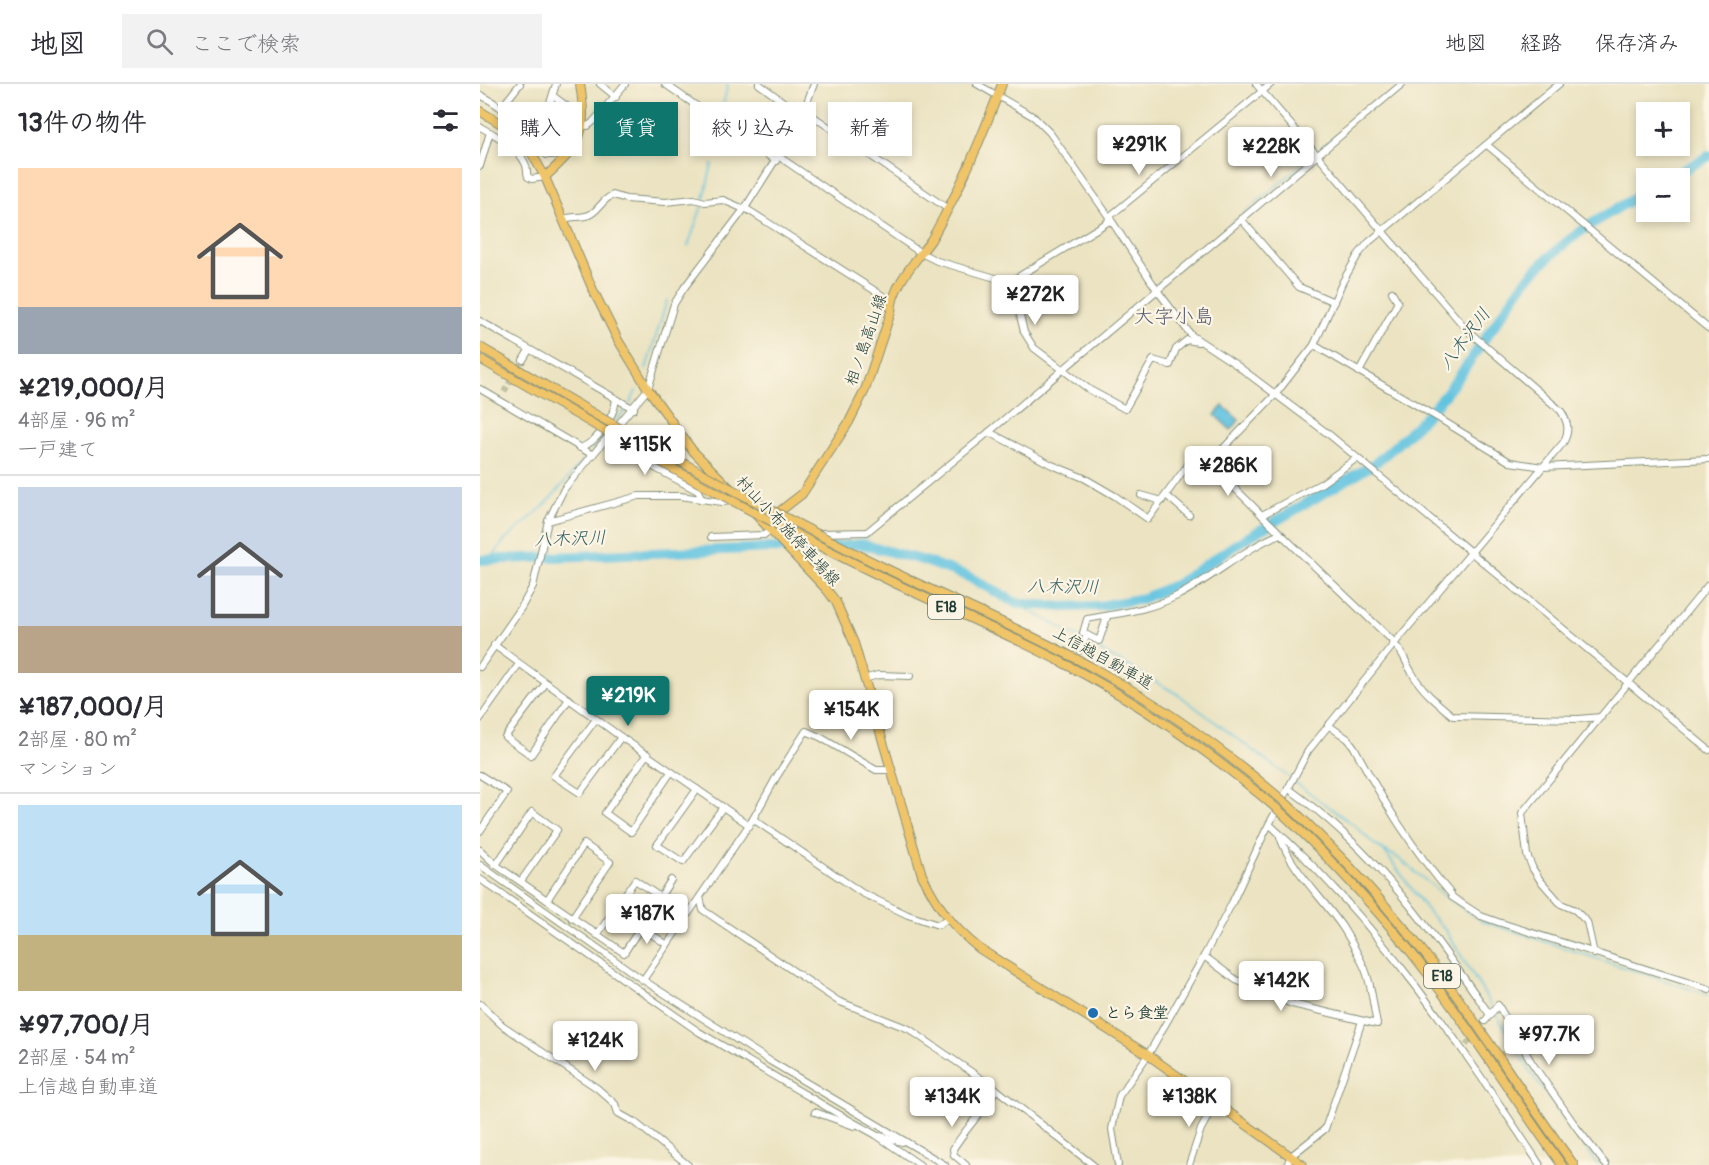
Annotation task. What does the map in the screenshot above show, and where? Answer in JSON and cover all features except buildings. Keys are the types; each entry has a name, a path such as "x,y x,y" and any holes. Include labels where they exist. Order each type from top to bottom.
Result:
{"highway":[{"name":"上信越自動車道","path":"480,347 698,482 845,559 1036,649 1092,678 1143,708 1238,776 1283,814 1345,876 1394,930 1451,1006 1562,1165"},
{"name":"上信越自動車道","path":"480,358 801,526 1040,640 1148,700 1197,733 1243,767 1288,805 1353,869 1413,939 1459,1000 1574,1165"}],"main road":[{"path":"580,84 584,112 582,129"},
{"name":"相ノ島高山線","path":"764,522 789,506 802,494 849,422 865,390 891,312 891,301 948,209 973,160 1002,84"},
{"name":"村山小布施停車場線","path":"480,111 503,124 519,137 538,161 593,290 618,340 648,389 692,450 764,522 836,602 854,643 922,875 947,919 980,949 1148,1055 1304,1165"},
{"path":"545,177 568,156"}],"street":[{"path":"506,102 520,84"},
{"path":"550,102 556,84"},
{"path":"600,84 616,97"},
{"path":"583,125 588,126 593,122 625,84"},
{"path":"665,84 921,253 937,261 1008,283 1017,303 1024,332 1034,348 1090,390 1125,409 1153,360 1170,365 1176,349 1187,340 1199,342"},
{"path":"759,84 786,102"},
{"path":"807,102 814,84"},
{"path":"977,84 1034,117 1050,133 1185,330 1199,342 1235,364 1359,459 1709,750"},
{"path":"1118,1165 1112,1130 1119,1096 1148,1055 1204,956 1308,751 1567,437 1568,424 1561,411 1468,331 1256,84"},
{"path":"1008,283 1108,222 1109,217 1271,84"},
{"path":"711,537 774,533 867,532 1402,84"},
{"path":"1206,466 1275,396 1314,345 1343,281 1358,255 1383,230 1559,84"},
{"path":"480,95 498,106"},
{"path":"553,96 572,110 584,112"},
{"path":"816,122 948,209"},
{"path":"480,127 490,132 524,160 528,177 532,179 545,177"},
{"path":"480,166 490,132"},
{"path":"1486,145 1709,329"},
{"path":"480,667 521,608 533,586 548,521 564,489 590,454 605,441 630,407 648,389 674,304 745,208 777,158"},
{"path":"564,219 587,215 606,198 613,195 629,200 665,202 694,199 723,200 745,208 891,301"},
{"path":"1241,219 1299,287 1334,302"},
{"path":"1359,372 1398,302 1392,292"},
{"path":"480,321 630,407"},
{"path":"1314,345 1510,462 1543,467 1709,459"},
{"path":"523,360 529,350"},
{"path":"480,389 590,454"},
{"path":"499,400 504,393"},
{"path":"580,448 595,438 612,414 616,399"},
{"path":"989,432 1052,465 1084,478 1148,519 1192,459 1206,466 1234,486 1279,533 1404,652 1411,671 1421,687 1453,716 1578,719 1601,717"},
{"path":"605,441 698,491 702,499"},
{"path":"1262,515 1322,483 1359,459"},
{"path":"1142,495 1164,498 1189,514"},
{"path":"548,521 639,496 680,496 722,502 741,500"},
{"path":"1107,617 1099,641 1083,633 1087,619 1134,612 1176,597 1210,577 1251,548 1279,533"},
{"path":"1594,954 1587,922 1575,910 1562,904 1533,869 1527,855 1522,813 1709,584"},
{"path":"1080,650 1087,635"},
{"path":"494,645 671,772 862,893 924,922 938,925 947,919"},
{"path":"480,719 519,664"},
{"path":"864,679 878,675 910,676"},
{"path":"546,683 505,737 531,755 569,699"},
{"path":"596,719 554,776 580,793 621,737"},
{"path":"1328,725 1348,739 1354,747 1404,832 1452,897 1481,916 1709,989"},
{"path":"643,980 751,822 806,731 876,770 892,770"},
{"path":"647,754 605,813 631,832 671,772"},
{"path":"480,775 507,792 480,831"},
{"path":"1289,787 1343,832 1376,867 1446,952 1490,1015"},
{"path":"697,789 657,845 682,862 723,807"},
{"path":"496,865 532,812 557,830 521,881"},
{"path":"1269,824 1353,909 1464,1046 1540,1165"},
{"path":"1204,956 1236,980 1292,1004 1377,1024 1366,971 1342,927 1288,853 1278,833"},
{"path":"547,900 584,844 610,862 572,918"},
{"path":"480,850 496,865 624,954 671,880"},
{"path":"480,865 643,980 770,1060 945,1165"},
{"path":"480,870 500,880"},
{"path":"480,879 699,1032 876,1135 920,1165"},
{"path":"597,934 635,880 660,897"},
{"path":"700,897 703,910 838,1001 909,1029 996,1089 1093,1165"},
{"path":"641,927 666,944"},
{"path":"480,1004 502,1025 597,1089 615,1104 618,1113 636,1123 688,1165"},
{"path":"1485,1021 1498,1005 1532,1063 1606,1165"},
{"path":"1287,1165 1292,1156 1325,1129 1362,1021"},
{"path":"966,1165 952,1153 953,1149 964,1131 985,1108 996,1089"},
{"path":"1189,1165 1201,1129 1216,1102"},
{"path":"815,1112 876,1135 911,1144"}],"water":[{"path":"1223,406 1239,420 1231,430 1215,415"}],"waterway":[{"path":"724,102 728,84"},
{"path":"1317,151 1336,135"},
{"path":"1242,215 1312,156"},
{"name":"八木沢川","path":"1687,168 1709,156"},
{"path":"704,199 712,164"},
{"name":"八木沢川","path":"480,560 772,548 815,549 861,544 925,561 967,576 1016,603 1062,607 1100,606 1144,598 1179,583 1238,543 1374,464 1433,409 1463,371 1529,277 1570,239 1636,197"},
{"path":"688,246 703,203"},
{"path":"1158,284 1236,220"},
{"path":"646,369 667,300"},
{"path":"630,404 636,391"},
{"path":"615,422 627,408"},
{"path":"592,450 604,435"},
{"path":"491,559 504,541 544,506 589,454"},
{"path":"861,544 868,534"},
{"path":"1016,603 1083,640"},
{"path":"1087,643 1179,695 1290,778"},
{"path":"1293,781 1354,825 1375,845 1398,858 1446,897 1482,921 1709,995"},
{"path":"1385,852 1429,913 1446,931 1493,1008"},
{"path":"1495,1012 1531,1073 1598,1165"}],"tunnel":[{"path":"504,392 523,360"},
{"path":"1466,1045 1485,1021"}],"place":[{"name":"とら食堂","path":"1093,1013"}],"district":[{"name":"大字小島","path":"1174,316"}]}
